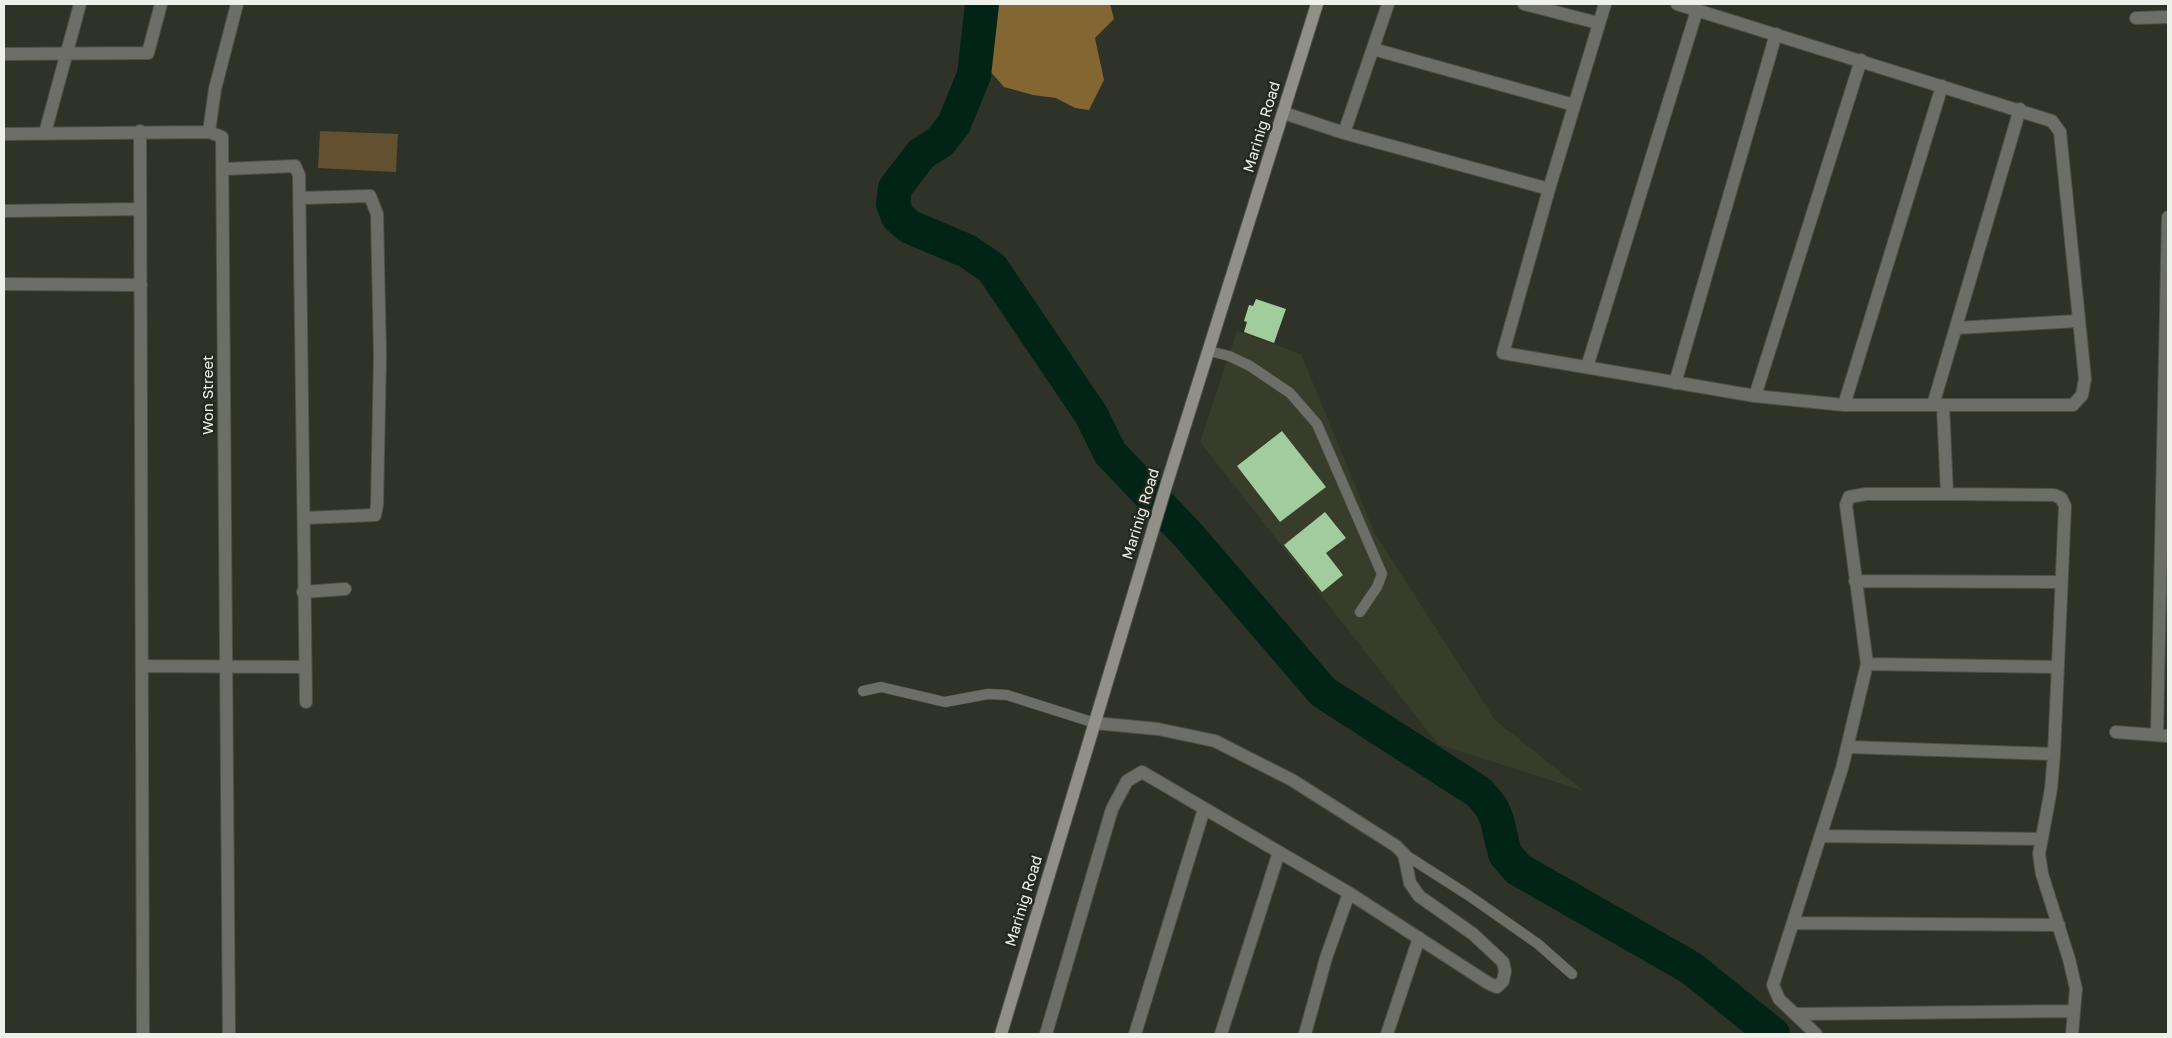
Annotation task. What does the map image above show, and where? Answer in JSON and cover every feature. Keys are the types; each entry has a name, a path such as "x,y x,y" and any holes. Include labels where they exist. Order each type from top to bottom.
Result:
{"street":[{"path":"45,133 80,4"},
{"path":"4,54 148,53 161,4"},
{"path":"4,134 209,132 215,89 237,4"},
{"name":"Marinig Road","path":"1001,1034 1166,486 1317,4"},
{"path":"1344,133 1388,4"},
{"path":"1524,4 1598,23"},
{"path":"1605,4 1549,189 1503,353 1755,396 1844,405 2073,406 2082,395 2084,379 2060,132 2052,121 2020,109 1677,4"},
{"path":"1587,367 1697,10"},
{"path":"2136,18 2168,17"},
{"path":"1675,383 1776,34"},
{"path":"1373,49 1574,105"},
{"path":"1755,396 1861,60"},
{"path":"1844,405 1942,86"},
{"path":"1947,494 1938,406 1956,328 2020,109"},
{"path":"1284,113 1344,133 1549,189"},
{"path":"140,132 144,1034"},
{"name":"Won Street","path":"209,132 222,137 224,169 229,1034"},
{"path":"224,169 295,166 299,175 301,198 303,592 306,702"},
{"path":"301,198 370,196 376,214 380,356 377,505 375,515 304,518"},
{"path":"4,211 140,209"},
{"path":"2116,732 2163,735 2168,217"},
{"path":"4,284 141,285"},
{"path":"1956,328 2077,321"},
{"path":"1816,1034 1779,999 1773,985 1848,747 1867,664 1846,506 1850,497 1866,494 2054,495 2061,498 2065,506 2056,667 2054,754 2051,789 2039,854 2042,874 2059,925 2076,989 2072,1034"},
{"path":"1855,581 2062,582"},
{"path":"303,592 345,588"},
{"path":"1867,664 2056,667"},
{"path":"142,666 304,666"},
{"path":"1046,1034 1112,809 1127,781 1142,772 1349,894 1488,983 1497,987 1503,981 1505,971 1502,962 1473,934 1419,896 1410,883 1404,854 1396,846 1292,780 1215,742 1158,729 1095,722"},
{"path":"1848,747 2054,754"},
{"path":"1134,1034 1204,809"},
{"path":"1821,836 2041,838"},
{"path":"1221,1034 1279,852"},
{"path":"1305,1034 1326,958 1349,894"},
{"path":"1794,923 2059,925"},
{"path":"1387,1034 1419,938"},
{"path":"1795,1014 2074,1011"}],"lane":[{"path":"1209,351 1229,356 1250,366 1290,393 1317,424 1382,574 1377,587 1360,612"},
{"path":"863,691 881,687 945,702 988,694 1007,695 1095,722"},
{"path":"1404,854 1538,944 1572,974"}],"shaded area":[{"path":"997,4 1110,4 1114,19 1095,38 1104,80 1089,110 1075,108 1056,98 1033,95 1004,87 989,70 987,58"},
{"path":"320,131 398,134 396,172 318,168"},
{"path":"1237,331 1301,354 1375,534 1495,720 1584,791 1438,744 1200,442"}],"building":[{"path":"1256,299 1286,309 1274,343 1244,332 1247,322 1244,321 1249,305 1253,306"},
{"path":"1282,431 1326,487 1280,522 1237,466"},
{"path":"1325,512 1346,538 1326,553 1343,575 1322,592 1284,545"}],"waterway":[{"path":"982,4 974,75 954,124 940,142 921,154 895,188 893,204 898,217 910,227 967,251 992,268 1092,416 1110,453 1189,536 1323,692 1480,793 1492,808 1497,820 1505,854 1518,869 1691,968 1773,1034"}]}
